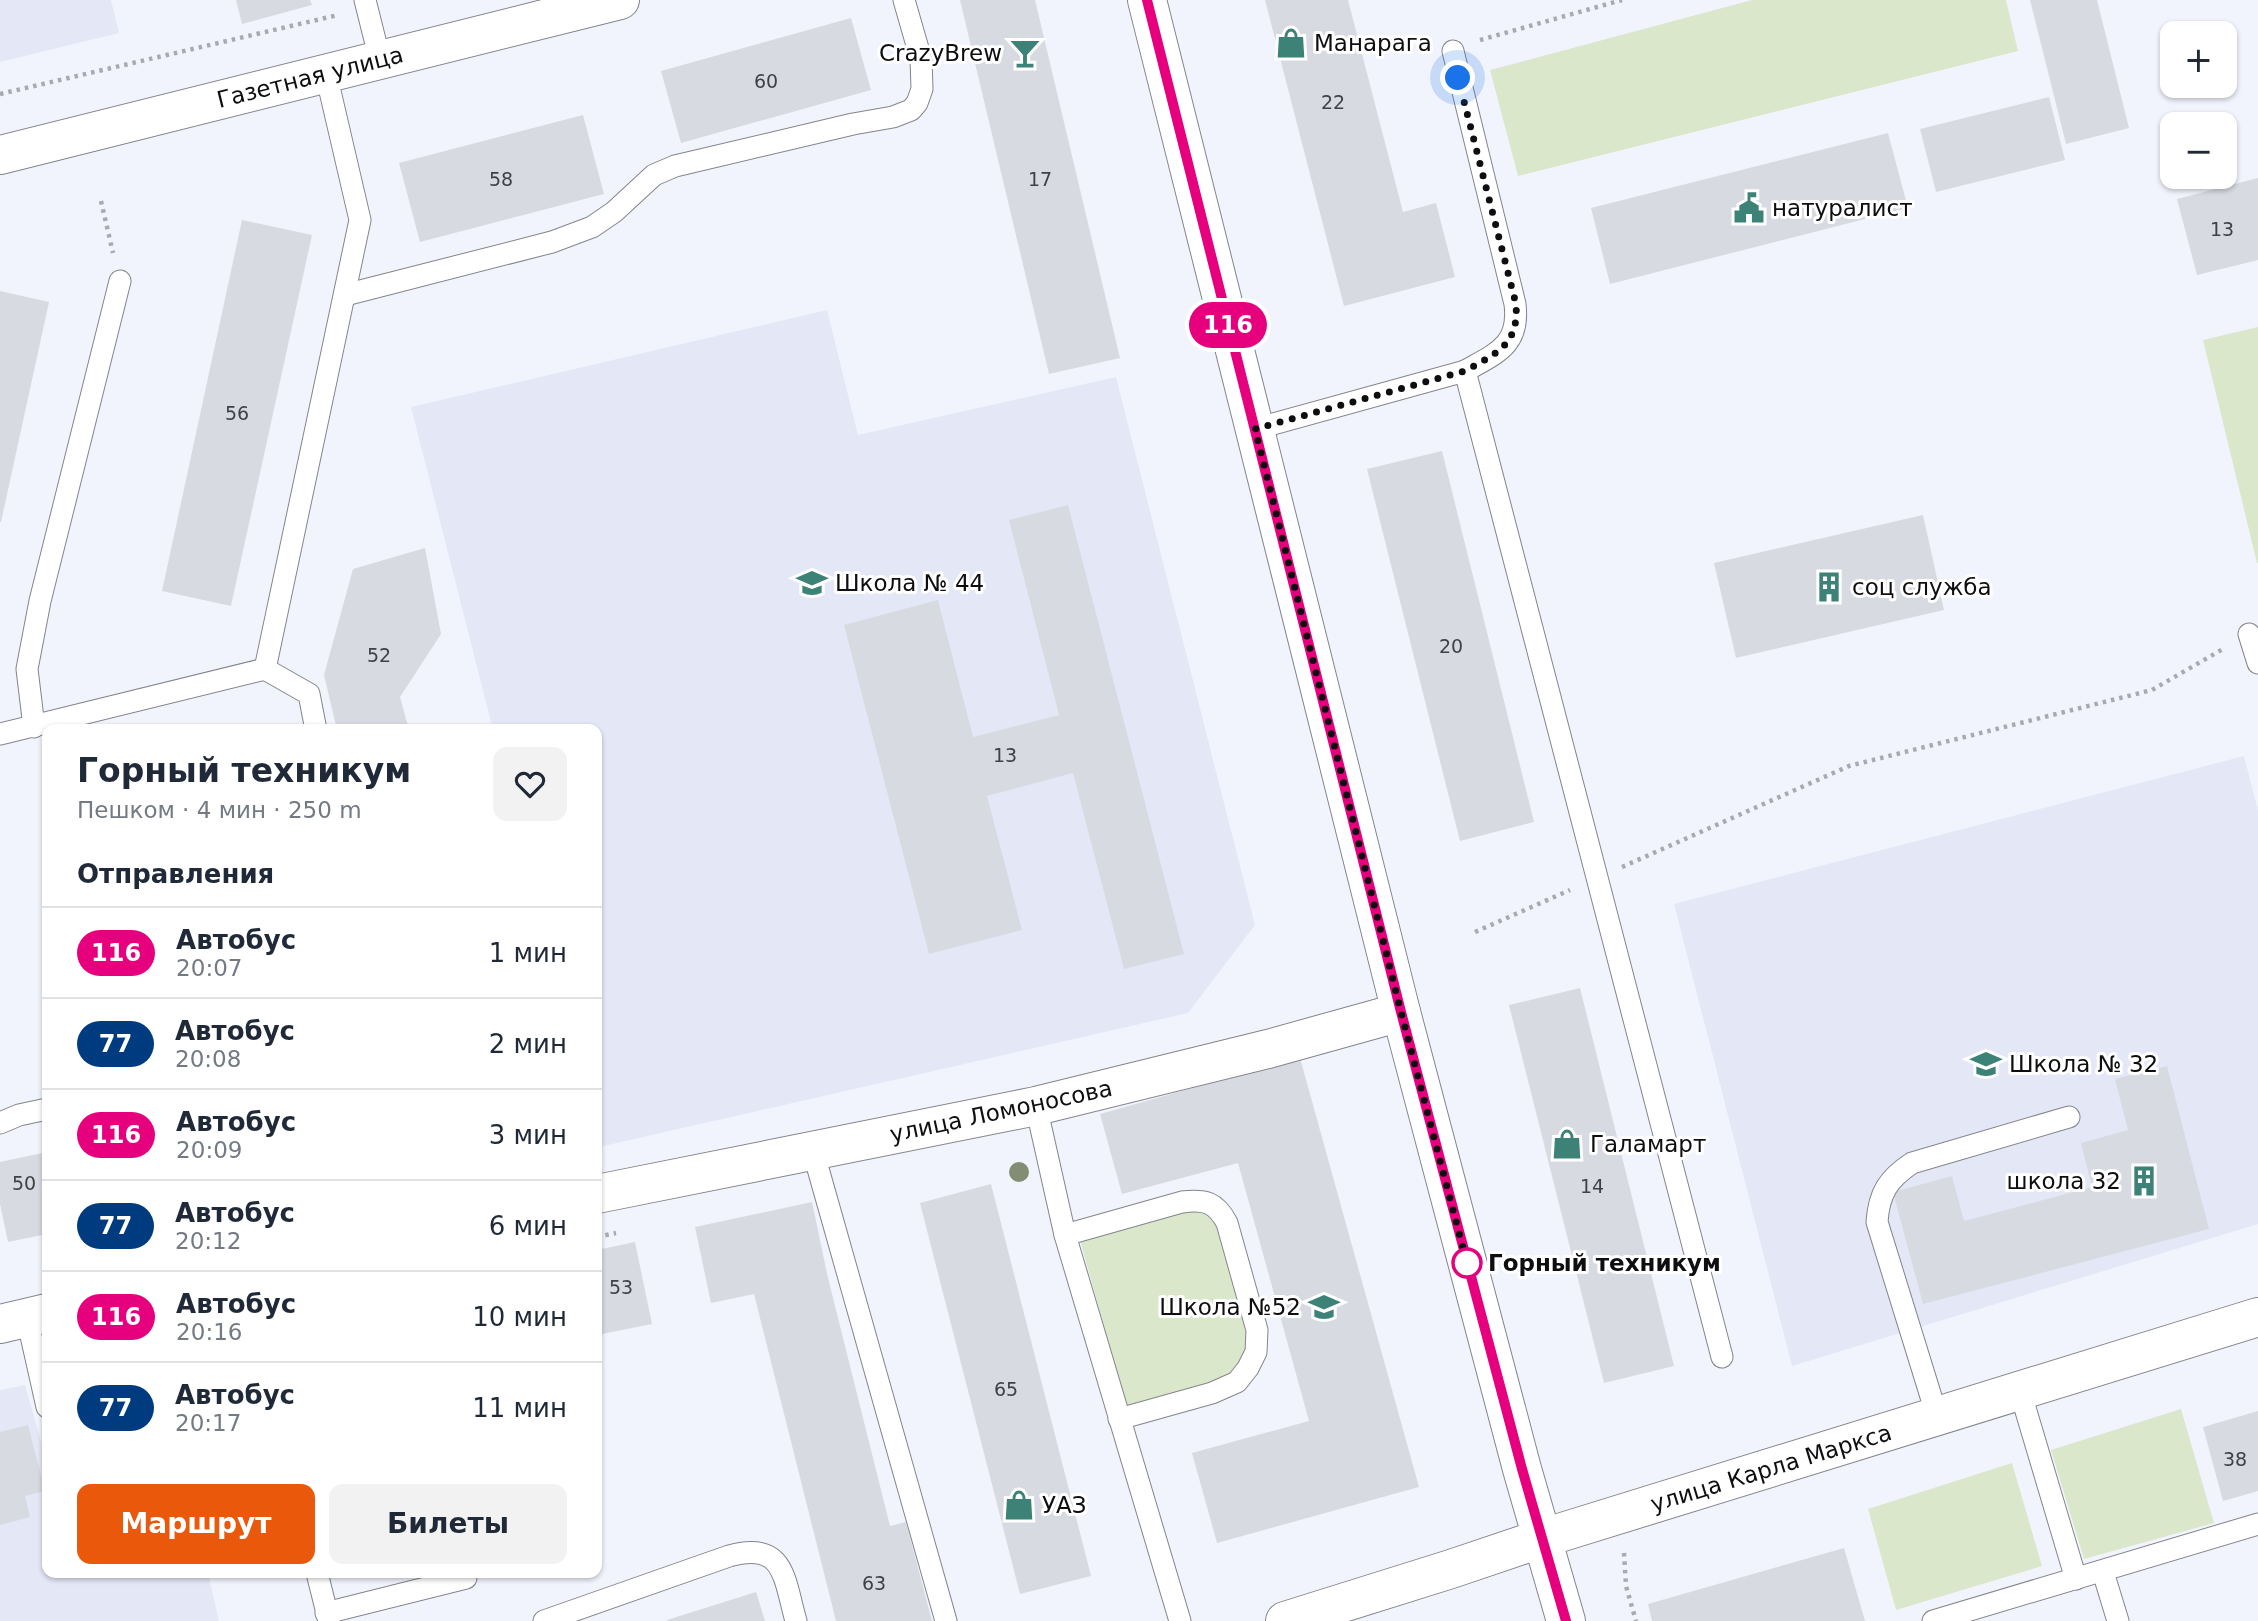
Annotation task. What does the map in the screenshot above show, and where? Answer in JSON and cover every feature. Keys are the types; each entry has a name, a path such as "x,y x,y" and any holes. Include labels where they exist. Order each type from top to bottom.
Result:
{"main road":[{"name":"Газетная улица","path":"0,155 620,0"},
{"path":"1147,0 1401,1012 1522,1469 1566,1621"},
{"name":"улица Ломоносова","path":"602,1193 1036,1105 1268,1049 1401,1012"},
{"name":"улица Карла Маркса","path":"1285,1621 1543,1538 2258,1317"}],"lane":[{"path":"345,295 552,242 593,227 614,212 654,175 675,166 853,124 894,117 911,110 922,89 921,60 904,0"},
{"path":"366,4 380,60"},
{"path":"1255,429 1465,371 1507,345 1515,330 1516,304 1453,51"},
{"path":"265,669 360,220 326,74"},
{"path":"34,727 27,669 44,588 120,281"},
{"path":"1465,371 1722,1357"},
{"path":"2249,634 2258,663"},
{"path":"46,724 265,669 309,694 316,724"},
{"path":"0,734 42,725"},
{"path":"1036,1105 1065,1235 1180,1621"},
{"path":"0,1123 42,1110"},
{"path":"1937,1416 1877,1222 1878,1204 1895,1174 1912,1163 2069,1117"},
{"path":"813,1151 946,1621"},
{"path":"1065,1235 1197,1200 1211,1203 1221,1212 1227,1223 1257,1330 1256,1352 1248,1368 1237,1382 1212,1393 1119,1419"},
{"path":"25,1318 42,1387"},
{"path":"2020,1391 2076,1579"},
{"path":"1933,1621 2258,1524"},
{"path":"544,1621 729,1556 756,1552 779,1563 796,1621"},
{"path":"2104,1572 2118,1621"},
{"path":"318,1578 327,1617 466,1578"}],"path":[{"path":"1453,51 1503,33 1622,0"},
{"path":"0,94 366,4"},
{"path":"101,201 120,281"},
{"path":"1475,932 1849,766 2152,690 2249,634"},
{"path":"1622,1514 1626,1586 1636,1621"}],"shaded area":[{"path":"0,0 111,0 119,33 0,62"},
{"name":"Школа № 44","path":"827,310 858,435 1116,377 1255,925 1188,1013 602,1146 602,724 491,724 411,407"},
{"name":"Школа № 32","path":"2244,756 2258,810 2258,1224 1792,1366 1674,904"},
{"path":"25,1385 42,1444 42,1578 209,1578 219,1621 0,1621 0,1390"}],"green space":[{"path":"1752,0 2006,0 2018,51 1518,176 1490,70"},
{"path":"2258,327 2258,563 2257,563 2203,340"},
{"path":"1212,1204 1258,1373 1127,1409 1080,1240"},
{"path":"2181,1409 2214,1523 2084,1559 2051,1450"},
{"path":"2012,1463 2042,1566 1896,1610 1868,1509"}],"building":[{"path":"236,0 310,0 312,5 242,24"},
{"path":"960,0 1035,0 1120,358 1049,374"},
{"path":"1265,0 1348,0 1403,212 1436,203 1455,277 1344,306"},
{"path":"2030,0 2097,0 2129,128 2066,144"},
{"path":"851,18 871,90 681,143 661,71"},
{"path":"2049,97 2065,160 1936,192 1920,129"},
{"path":"583,115 604,194 420,242 399,163"},
{"name":"натуралист","path":"1888,133 1908,208 1610,284 1591,208"},
{"path":"2258,178 2258,260 2197,275 2177,199 2216,189 2237,189 2237,183"},
{"path":"242,220 312,235 231,606 162,591"},
{"path":"0,291 49,302 1,522 0,522"},
{"path":"1442,451 1534,822 1460,841 1367,469"},
{"path":"1068,505 1184,954 1124,969 1073,773 987,796 1022,930 929,954 844,625 938,600 973,737 1059,715 1009,520"},
{"name":"соц служба","path":"1923,515 1944,610 1736,658 1714,563"},
{"path":"425,548 441,634 400,697 407,724 336,724 324,675 353,569"},
{"path":"1580,988 1674,1366 1604,1383 1509,1005"},
{"name":"Школа №52","path":"1300,1058 1419,1487 1217,1543 1192,1453 1309,1421 1238,1163 1122,1194 1100,1114"},
{"name":"школа 32","path":"2167,1066 2209,1229 1923,1304 1893,1192 1952,1176 1964,1221 2092,1187 2081,1143 2128,1130 2115,1079"},
{"path":"42,1153 42,1235 8,1242 0,1204 0,1162"},
{"path":"991,1184 1091,1576 1020,1594 920,1203"},
{"path":"812,1202 828,1278 890,1526 906,1522 932,1621 836,1621 754,1294 711,1303 695,1227"},
{"path":"635,1242 652,1324 602,1334 602,1249"},
{"path":"2258,1411 2258,1491 2223,1501 2203,1427"},
{"path":"28,1425 42,1479 42,1492 25,1496 30,1517 0,1525 0,1432"},
{"path":"1844,1548 1865,1621 1652,1621 1648,1604"},
{"path":"756,1592 765,1621 667,1621 667,1620"}],"bus line":[{"name":"116","path":"1147,0 1401,1012 1522,1469 1566,1621"}],"place":[{"name":"Манарага","path":"1291,43"},
{"name":"CrazyBrew","path":"1025,53"},
{"name":"натуралист","path":"1749,208"},
{"name":"Школа № 44","path":"812,583"},
{"name":"соц служба","path":"1829,587"},
{"name":"Школа № 32","path":"1986,1064"},
{"name":"Галамарт","path":"1567,1144"},
{"name":"школа 32","path":"2144,1181"},
{"name":"Горный техникум","path":"1467,1263"},
{"name":"Школа №52","path":"1324,1307"},
{"name":"УАЗ","path":"1019,1505"}],"route":[{"path":"1458,78 1516,304 1515,330 1507,345 1465,371 1255,429 1401,1012 1467,1263"}]}
